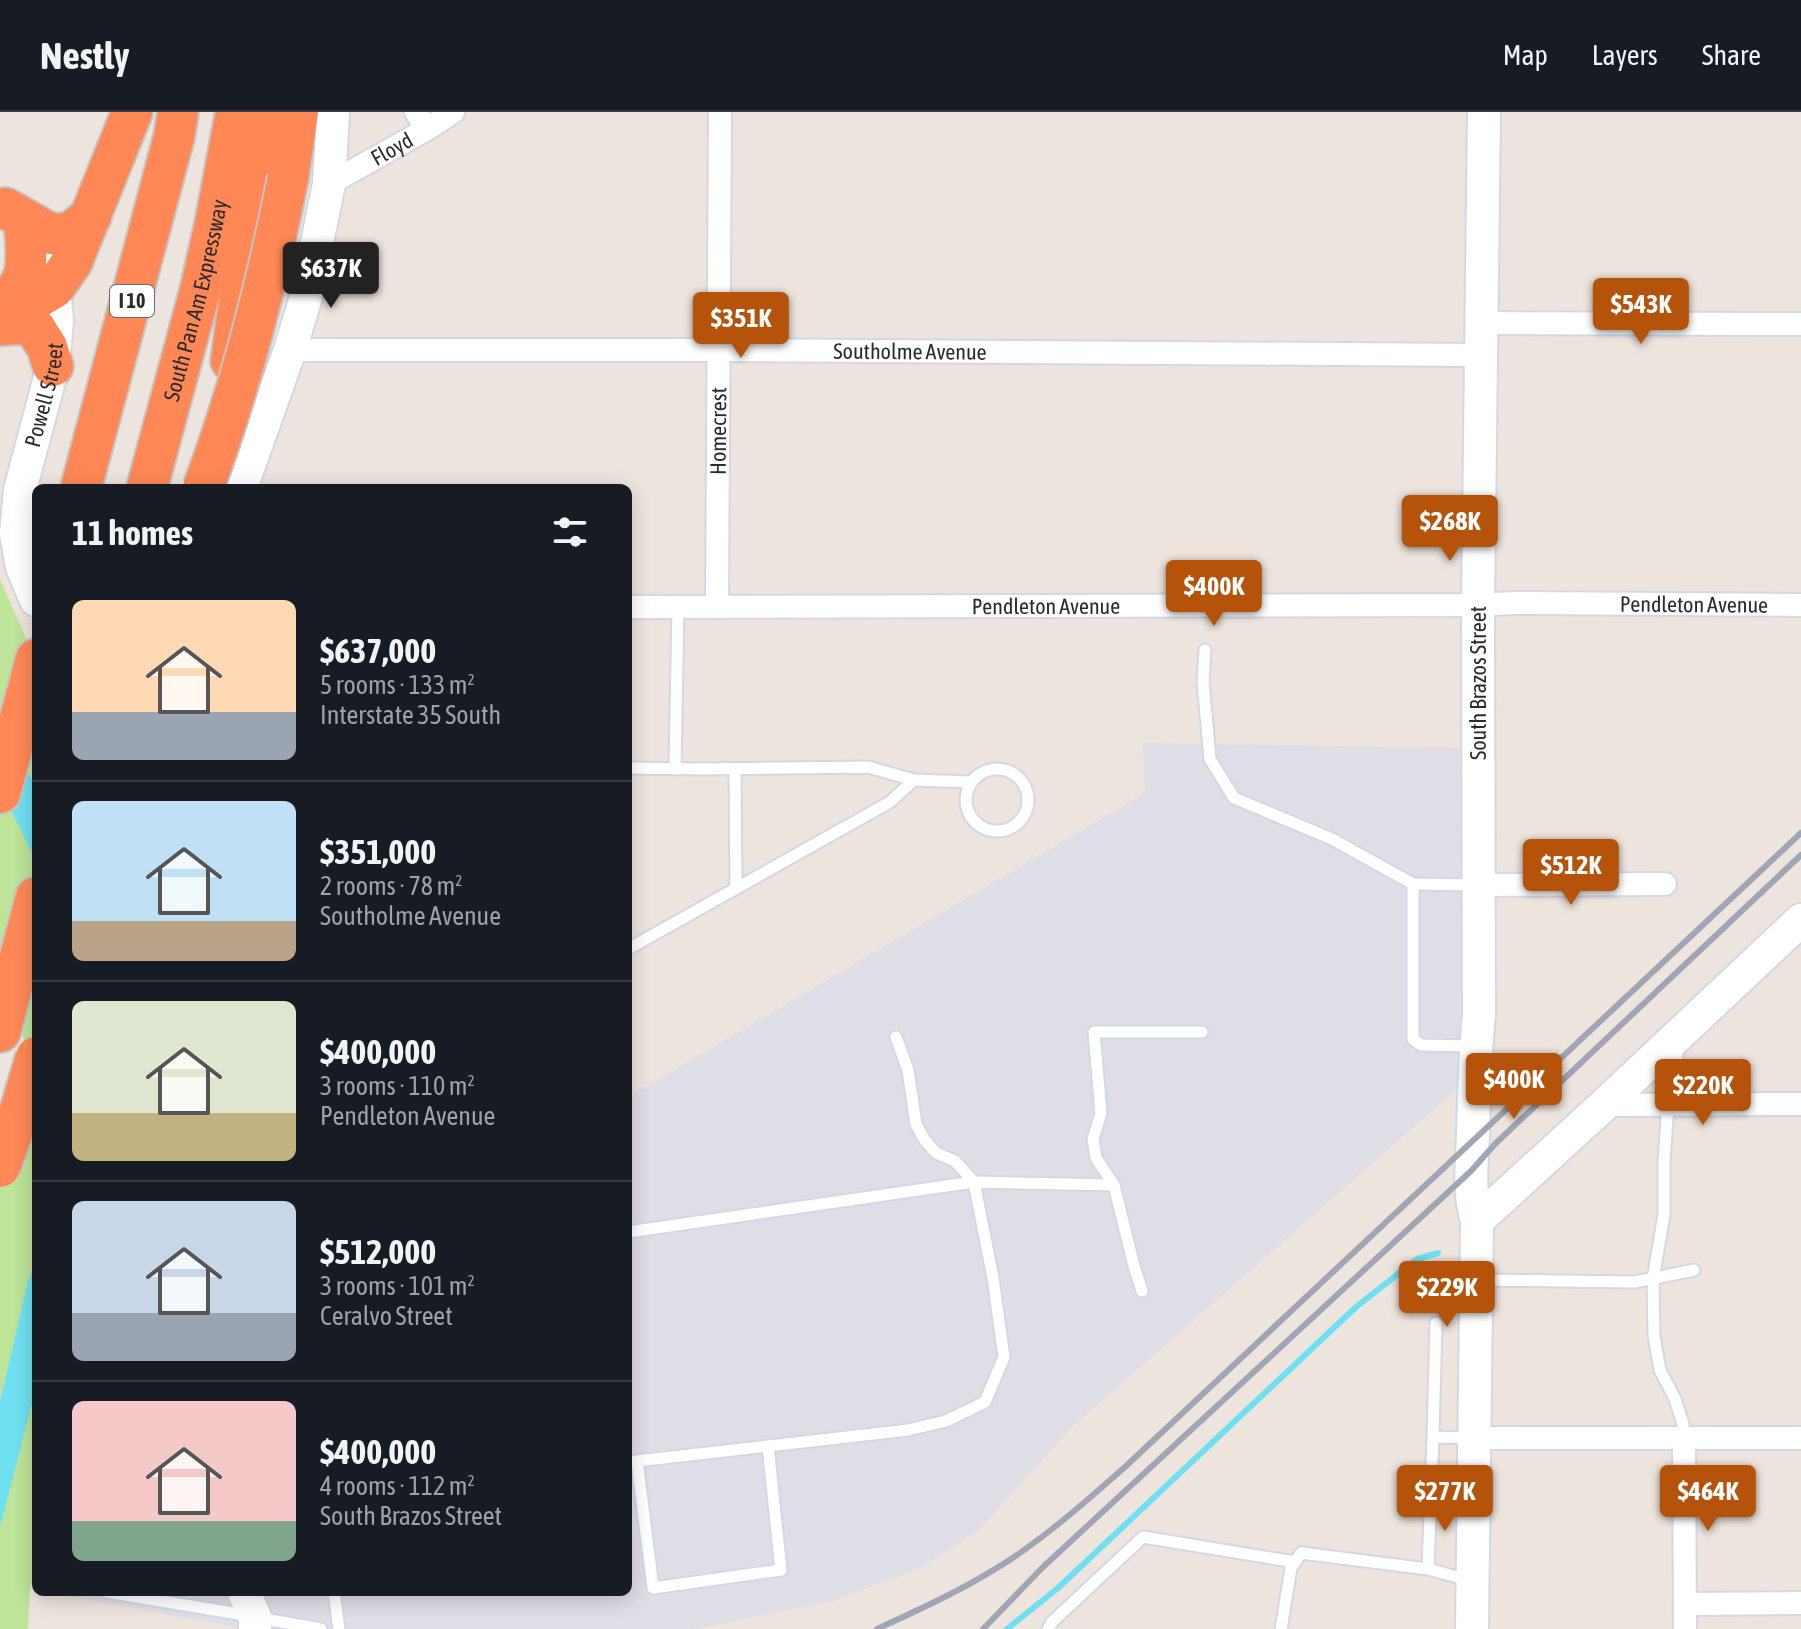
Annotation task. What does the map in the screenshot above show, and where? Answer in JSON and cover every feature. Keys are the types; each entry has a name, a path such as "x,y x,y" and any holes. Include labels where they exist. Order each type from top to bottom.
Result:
{"highway":[{"path":"0,322 54,288 72,262 132,112"},
{"name":"I 10","path":"82,484 178,112"},
{"name":"South Pan Am Expressway","path":"148,484 200,291 236,112"},
{"path":"213,484 265,112"},
{"path":"204,484 265,286 288,178 298,112"},
{"path":"10,214 51,234 70,233 91,216"},
{"path":"0,310 23,281 28,262 10,214"},
{"path":"0,322 35,328 47,347 53,366"},
{"path":"0,793 32,674"},
{"path":"0,1032 32,912"},
{"path":"0,1167 32,1070"}],"street":[{"path":"242,484 306,297 329,184 333,112"},
{"name":"Floyd","path":"329,184 422,120 453,112"},
{"name":"Homecrest","path":"717,607 720,112"},
{"name":"South Brazos Street","path":"1472,1629 1477,1221 1488,1196 1485,1155 1488,1054 1477,1030 1484,112"},
{"name":"Powell Street","path":"10,214 36,247 54,288 57,321 53,366 20,490 16,534 22,567 32,591"},
{"path":"1482,323 1801,324"},
{"name":"Southolme Avenue","path":"290,350 1481,355"},
{"name":"Pendleton Avenue","path":"632,607 1514,603 1801,605"},
{"path":"1478,885 1665,884"},
{"path":"1477,1221 1801,920"},
{"path":"1604,1105 1801,1104"},
{"path":"0,1119 32,1127"},
{"path":"1684,1437 1685,1629"},
{"path":"1474,1438 1801,1438"},
{"path":"1685,1604 1801,1603"}],"lane":[{"path":"675,769 678,607"},
{"path":"1205,650 1203,682 1210,759 1234,798 1332,839 1413,884 1478,885"},
{"path":"632,768 868,767 914,780 971,782 979,774 1000,768 1019,777 1026,786 1029,797 1024,817 1008,830 998,832 979,826 967,810 965,800 971,782"},
{"path":"735,769 736,888"},
{"path":"632,947 890,802 914,780"},
{"path":"1413,884 1413,1039 1421,1045 1477,1030"},
{"path":"1142,1291 1114,1185 1096,1158 1093,1139 1101,1113 1094,1032 1202,1032"},
{"path":"1682,1032 1676,1056 1679,1077 1686,1093 1697,1104"},
{"path":"768,1446 781,1570 653,1588 633,1462 768,1446 908,1430 946,1421 985,1402 1004,1357 993,1278 974,1182 955,1161 936,1153 924,1139 916,1124 908,1070 896,1037"},
{"path":"1668,1105 1664,1215 1653,1279 1654,1336 1660,1370 1675,1399 1684,1437"},
{"path":"632,1231 974,1182 1114,1185"},
{"path":"1475,1280 1635,1282 1694,1270"},
{"path":"1428,1569 1436,1323"},
{"path":"1433,1437 1474,1438"},
{"path":"1048,1629 1143,1537 1295,1562"},
{"path":"1281,1629 1291,1568 1301,1553 1428,1569 1472,1581"},
{"path":"135,1596 246,1612 321,1629"},
{"path":"335,1596 339,1629"}],"shaded area":[{"path":"1143,743 1460,748 1466,1081 1071,1428 979,1530 921,1568 833,1601 694,1629 247,1629 68,1596 632,1596 632,1095 1145,793"}],"green space":[{"path":"0,579 32,652 32,1581 28,1629 0,1629 0,1126 24,1040 14,990 0,971"}],"water":[{"path":"0,722 32,780 32,853 0,788"},
{"path":"32,1272 32,1403 0,1527 0,1402"}],"waterway":[{"path":"1007,1629 1058,1588 1356,1307 1417,1259 1438,1253"}],"railway":[{"path":"877,1629 1000,1566 1086,1501 1801,833"},
{"path":"983,1629 1043,1567 1471,1171 1495,1144 1801,855"}]}
